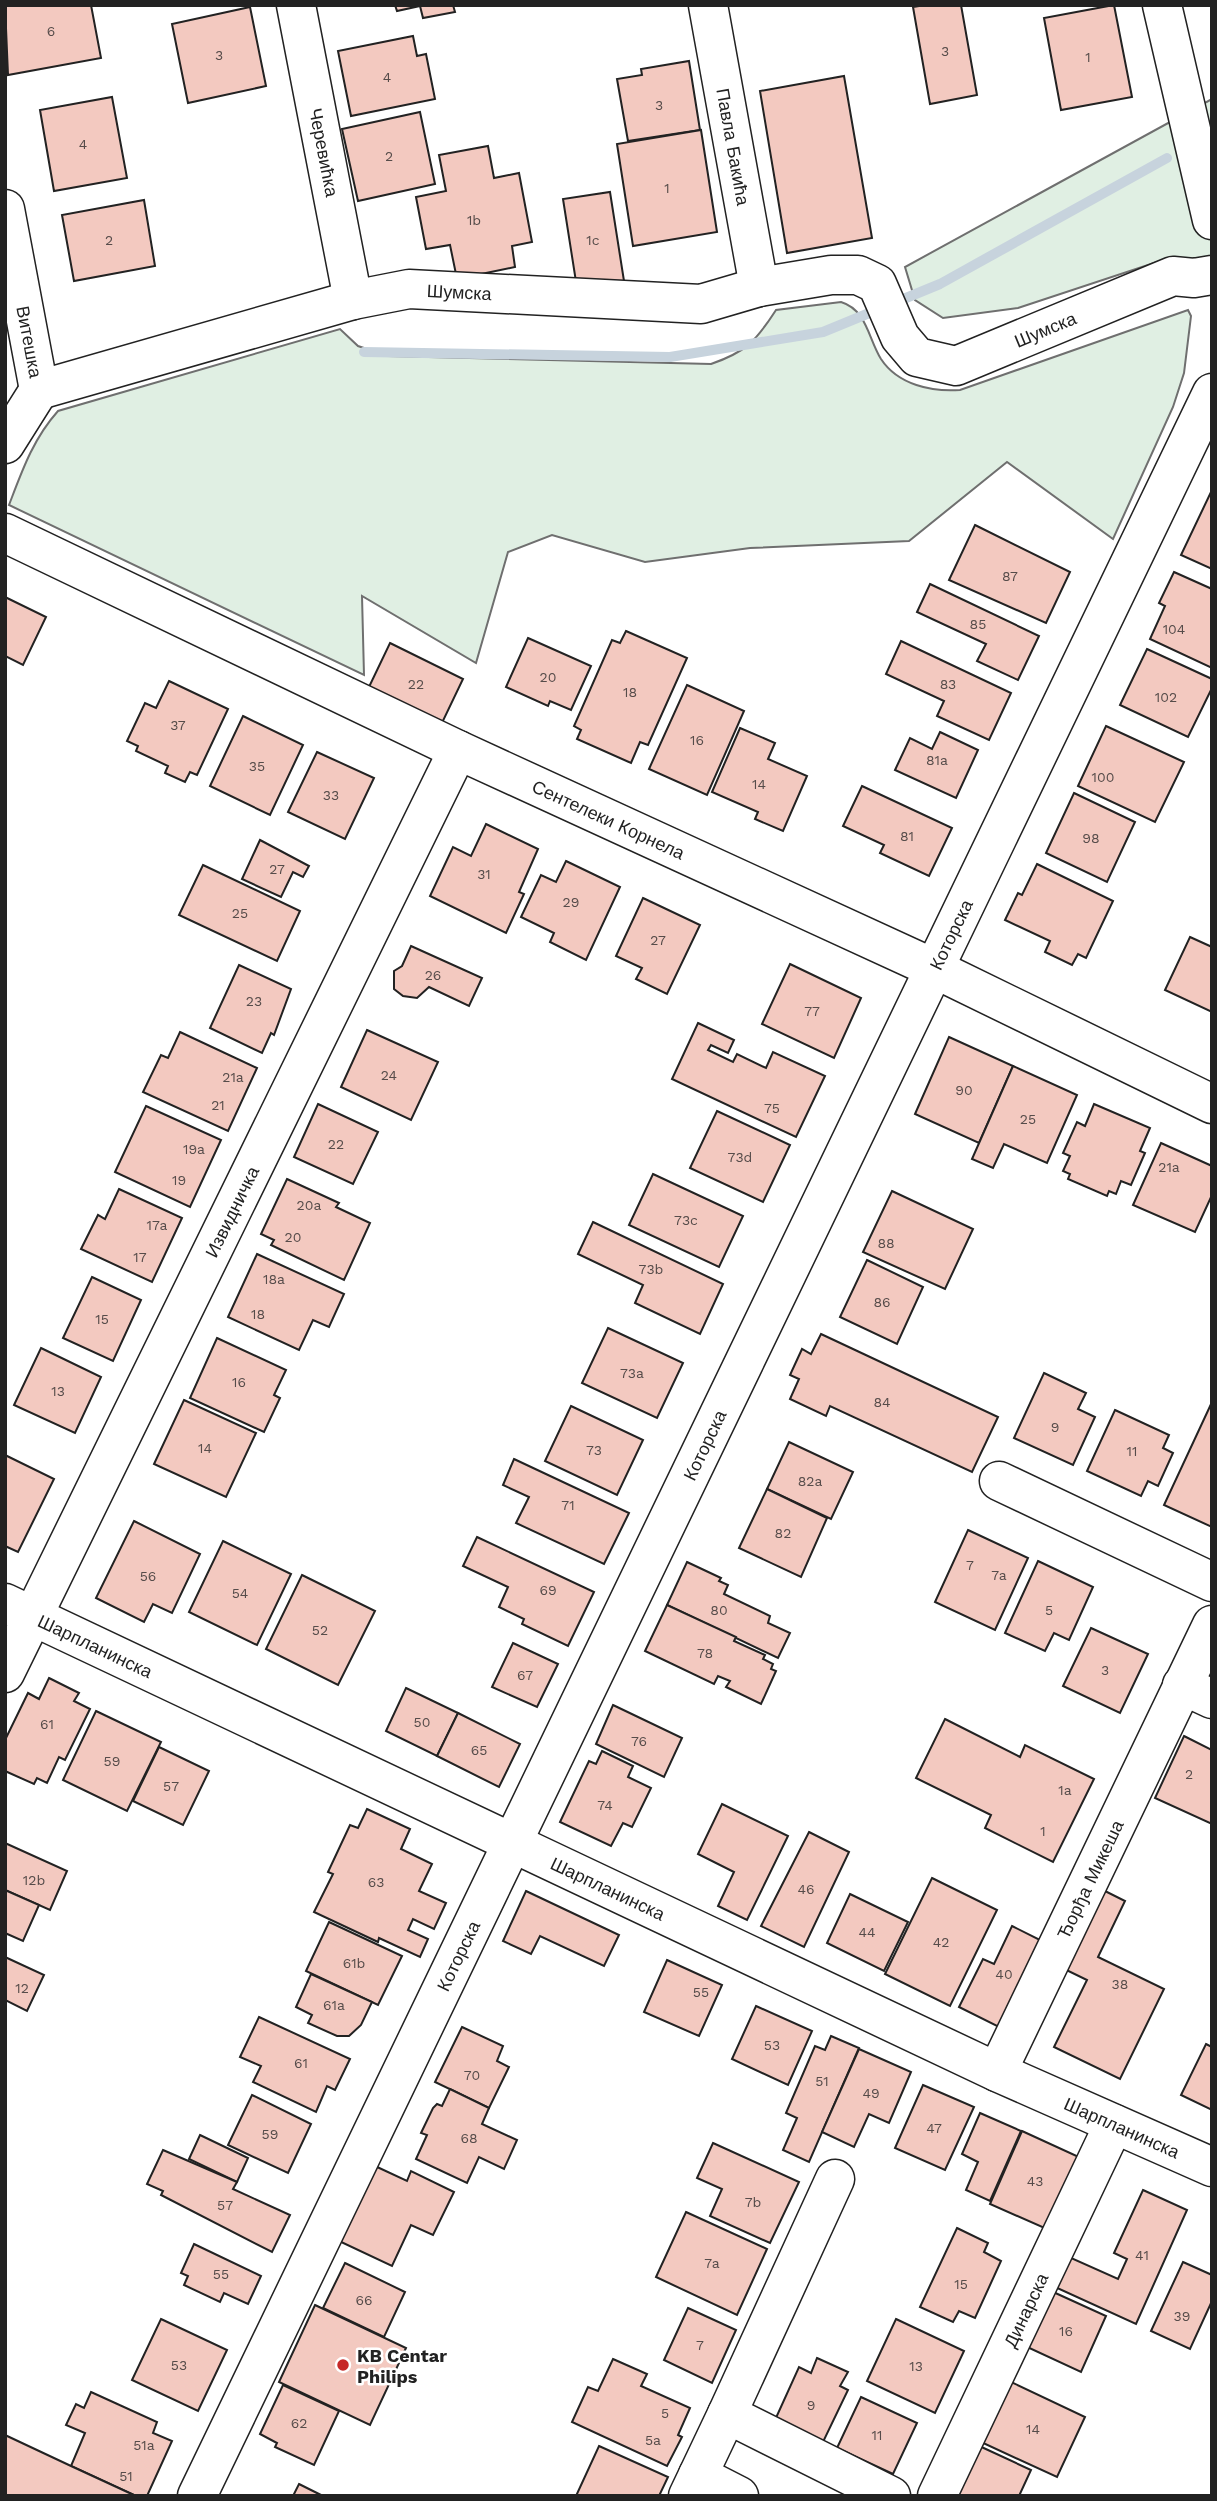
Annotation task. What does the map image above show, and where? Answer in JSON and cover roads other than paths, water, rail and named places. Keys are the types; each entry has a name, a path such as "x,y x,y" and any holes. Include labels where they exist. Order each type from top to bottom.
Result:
{"street":[{"name":"Черевићка","path":"296,5 353,300"},
{"name":"Павла Бакића","path":"708,5 759,287"},
{"path":"1162,5 1212,220"},
{"name":"Витешка","path":"5,210 39,390"},
{"name":"Шумска","path":"39,390 353,300 409,289 701,304 759,287 831,275 858,275 877,284 900,337 917,357 956,366 1172,276 1194,278 1212,275"},
{"path":"5,444 39,390"},
{"name":"Которска","path":"197,2496 933,968 1200,438 1212,394"},
{"name":"Сентелеки Корнела","path":"5,533 458,750 933,968 1212,1104"},
{"name":"Извидничка","path":"5,1673 19,1610 458,750"},
{"path":"999,1481 1212,1582"},
{"name":"Шарпланинска","path":"19,1610 997,2072 1212,2167"},
{"name":"Ђорђа Микеша","path":"997,2072 1197,1692 1212,1625"},
{"name":"Динарска","path":"937,2496 1114,2124"},
{"path":"739,2496 693,2485 835,2179"},
{"path":"726,2414 891,2496"}],"waterway":[{"path":"364,352 670,357 823,332 940,284 1167,158"}],"place":[{"name":"KB Centar Philips","path":"343,2365"}]}
